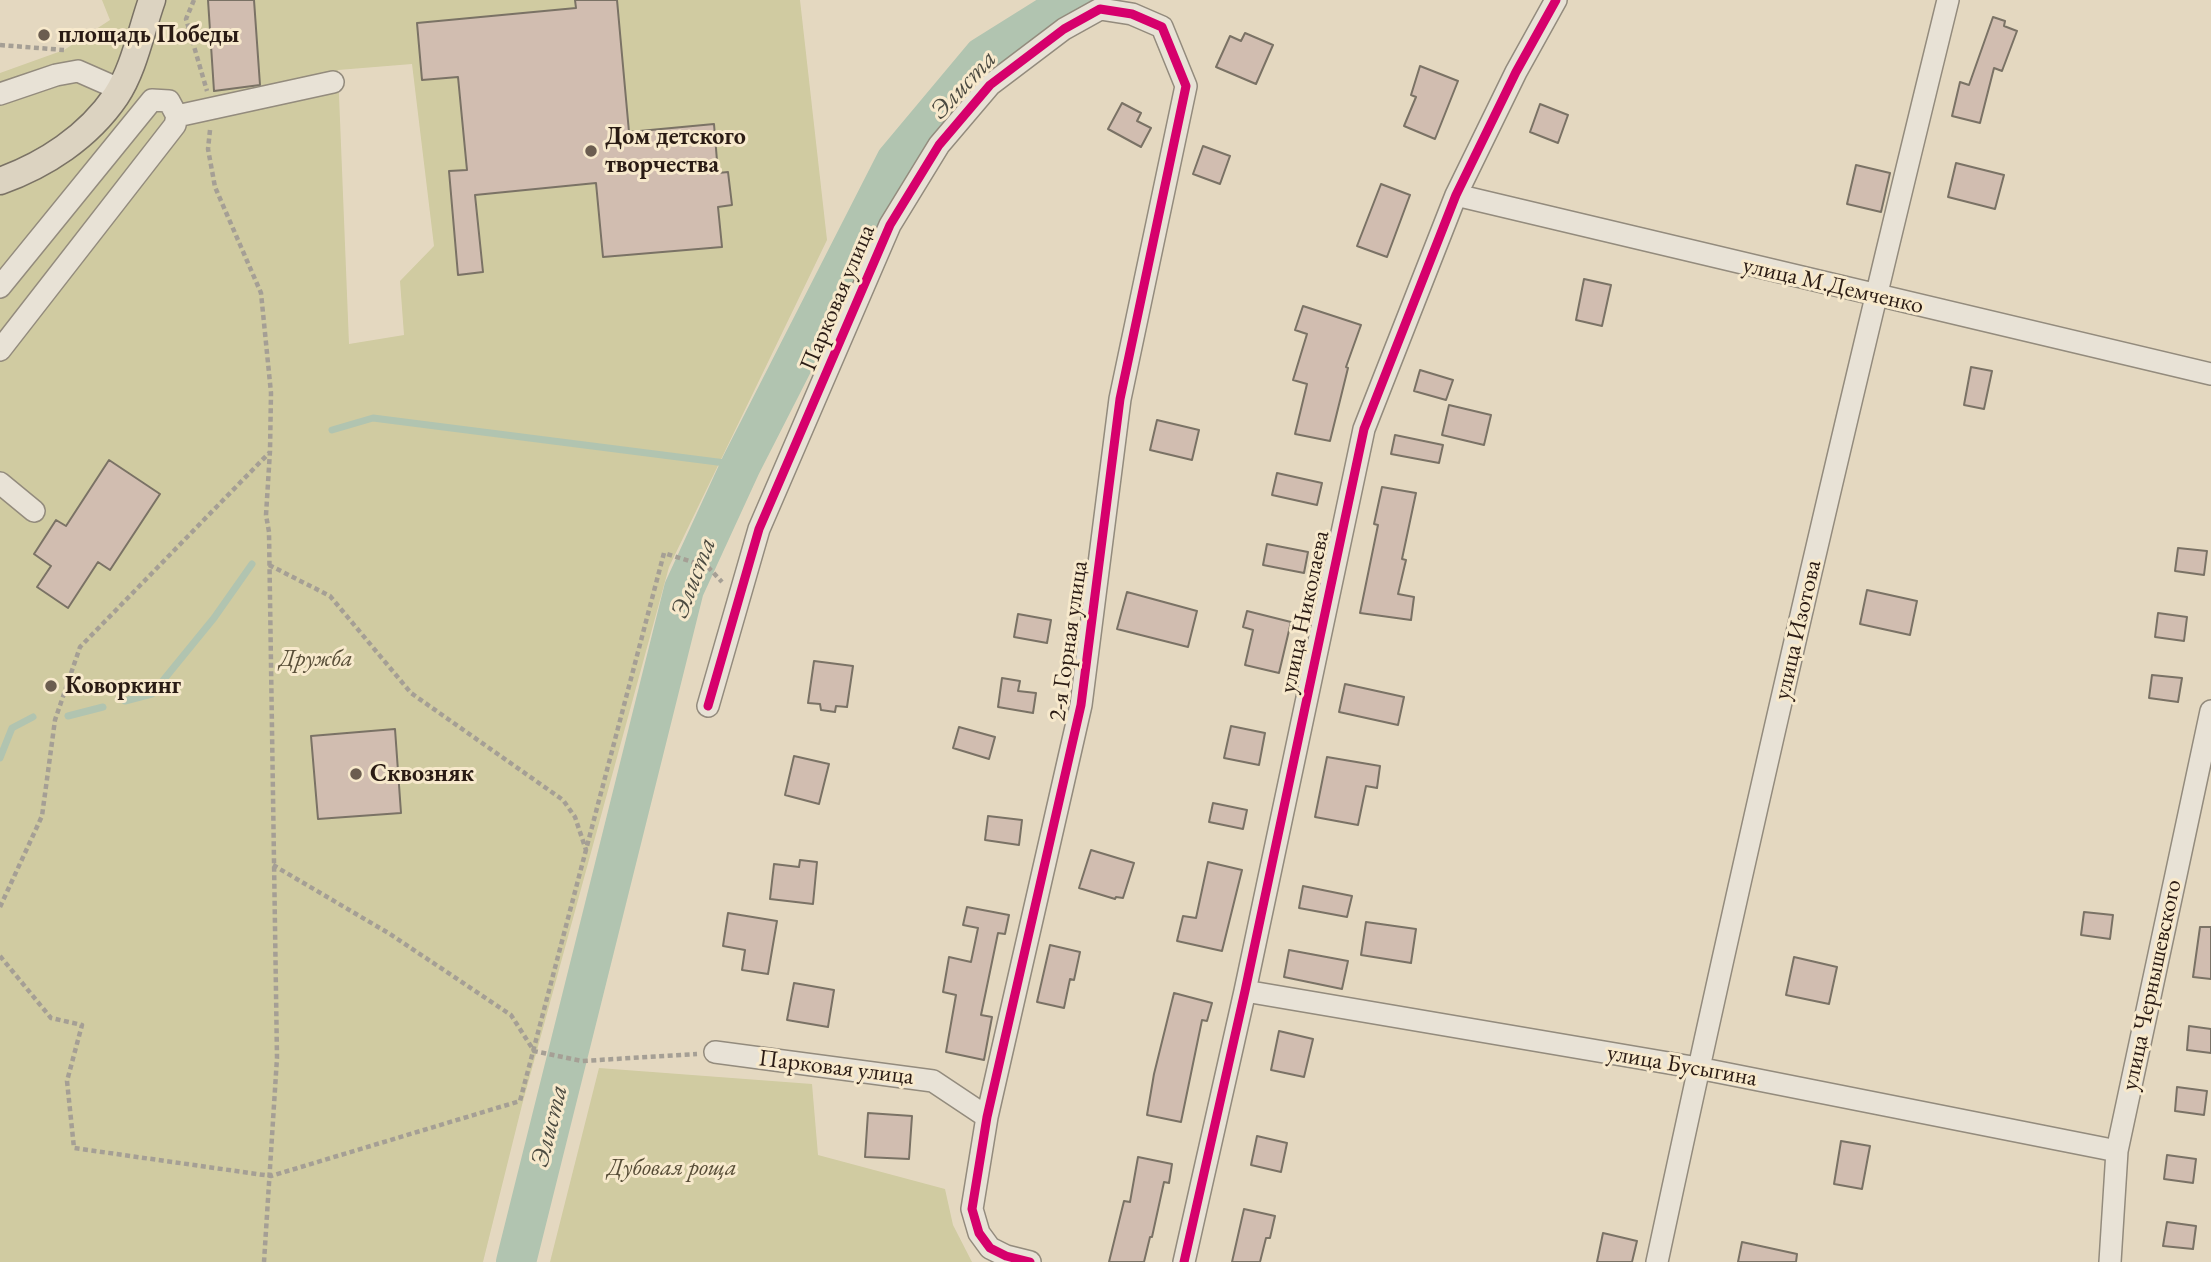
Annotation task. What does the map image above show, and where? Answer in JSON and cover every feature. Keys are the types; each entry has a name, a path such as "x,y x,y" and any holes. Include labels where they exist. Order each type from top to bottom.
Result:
{"main road":[{"path":"0,181 27,172 79,139 116,96 129,68 152,0"}],"street":[{"name":"улица Николаева","path":"1184,1262 1245,992 1364,429 1456,195 1516,72 1556,0"},
{"name":"улица Изотова","path":"1657,1262 1698,1068 1875,296 1948,0"},
{"name":"Парковая улица","path":"708,706 759,529 890,225 939,145 990,85 1064,29 1100,9 1132,14"},
{"name":"2-я Горная улица","path":"1030,1262 1006,1256 990,1248 979,1233 972,1209 987,1117 1081,705 1121,399 1186,86 1162,27 1132,14"},
{"path":"0,93 56,75 78,71 119,89"},
{"path":"177,116 333,82"},
{"path":"0,287 152,100 170,101 177,116 175,125 0,349"},
{"name":"улица М.Демченко","path":"1456,195 2211,374"},
{"path":"0,483 34,511"},
{"name":"улица Чернышевского","path":"2110,1262 2117,1151 2211,711"},
{"name":"улица Бусыгина","path":"1245,992 1698,1068 2117,1151"},
{"name":"Парковая улица","path":"715,1052 933,1080 987,1117"}],"path":[{"path":"194,0 186,19 213,108 208,149 215,187 261,293 271,393 266,515 269,532 277,1058 264,1262"},
{"path":"0,907 42,816 55,720 80,647 270,451"},
{"path":"0,956 51,1018 82,1025 67,1081 74,1148 271,1176 520,1101 664,553 708,567"},
{"path":"268,565 330,596 411,693 563,800 575,817 586,852"},
{"path":"273,864 390,934 511,1015 534,1051 582,1061 715,1052"}],"green space":[{"name":"Дружба","path":"102,0 575,0 576,8 417,23 423,80 458,77 467,170 449,172 459,275 482,272 475,195 596,183 603,257 722,246 718,207 731,205 728,172 718,173 714,125 629,132 617,0 800,0 827,240 669,567 522,1105 483,1262 0,1262 0,73 64,50 110,20","holes":["412,64 434,246 400,281 404,335 349,344 338,70"]},
{"name":"Дубовая роща","path":"599,1068 812,1084 818,1155 945,1189 953,1225 972,1262 550,1262"}],"building":[{"path":"208,0 254,0 260,85 214,91"},
{"name":"Дом детского творчества","path":"575,0 617,0 629,132 714,124 718,173 728,172 732,205 718,207 722,247 603,257 596,183 475,195 483,272 458,275 449,171 467,170 458,77 422,80 417,23 576,8"},
{"path":"1993,17 2005,21 2004,26 2017,31 2002,71 1994,68 1980,123 1952,116 1960,82 1969,85"},
{"path":"1245,33 1273,45 1256,84 1216,67 1230,36 1241,41"},
{"path":"1420,66 1458,81 1435,139 1404,126 1416,97 1411,95"},
{"path":"1122,103 1141,113 1137,121 1151,128 1141,147 1108,129"},
{"path":"1540,104 1568,115 1558,143 1530,132"},
{"path":"1203,146 1230,156 1220,184 1193,174"},
{"path":"1956,163 2004,175 1995,209 1948,197"},
{"path":"1856,165 1890,173 1881,212 1847,204"},
{"path":"1381,184 1410,195 1387,257 1357,246"},
{"path":"1584,279 1611,285 1602,326 1576,320"},
{"path":"1303,306 1361,325 1346,367 1348,368 1330,441 1295,434 1307,384 1293,380 1307,334 1295,330"},
{"path":"1971,367 1992,371 1984,409 1964,405"},
{"path":"1420,370 1453,380 1446,400 1414,391"},
{"path":"1449,405 1491,415 1484,445 1442,435"},
{"path":"1157,420 1199,430 1192,460 1150,450"},
{"path":"1395,435 1443,445 1439,463 1391,454"},
{"path":"109,460 160,494 110,570 98,562 68,608 37,587 51,566 34,554 56,520 66,526"},
{"path":"1277,473 1322,483 1317,505 1272,495"},
{"path":"1382,487 1416,493 1402,559 1406,560 1398,594 1414,597 1411,620 1360,613 1378,525 1374,524"},
{"path":"1267,544 1308,552 1304,573 1263,565"},
{"path":"2178,548 2207,551 2204,575 2175,571"},
{"path":"1867,590 1917,601 1910,635 1860,624"},
{"path":"1127,592 1197,611 1188,647 1117,629"},
{"path":"1247,611 1291,622 1279,673 1245,665 1253,630 1243,627"},
{"path":"2158,613 2187,617 2184,641 2155,637"},
{"path":"1018,614 1051,620 1047,643 1014,637"},
{"path":"814,661 853,666 847,707 836,706 835,712 821,710 820,704 808,703"},
{"path":"2152,675 2182,678 2178,702 2149,698"},
{"path":"1002,678 1020,681 1018,691 1036,693 1033,713 998,707"},
{"path":"1345,684 1404,697 1398,725 1339,712"},
{"path":"1231,726 1265,733 1259,765 1224,758"},
{"path":"959,727 995,737 989,759 953,748"},
{"name":"Сквозняк","path":"395,729 401,813 318,819 311,736"},
{"path":"794,756 829,764 819,804 785,795"},
{"path":"1327,757 1380,766 1377,788 1366,786 1358,825 1315,817"},
{"path":"1213,803 1247,810 1243,829 1209,822"},
{"path":"988,816 1022,820 1019,845 985,840"},
{"path":"1091,850 1134,863 1123,898 1115,899 1079,888"},
{"path":"800,860 817,862 813,904 770,899 774,864 799,867"},
{"path":"1208,862 1242,870 1222,951 1177,941 1183,916 1196,918"},
{"path":"1303,886 1352,896 1347,917 1299,908"},
{"path":"967,907 1009,915 1005,934 998,933 981,1015 992,1017 984,1060 946,1052 956,995 943,992 949,957 971,962 978,928 963,925"},
{"path":"2084,912 2113,915 2110,939 2081,935"},
{"path":"728,913 777,921 768,974 742,970 745,950 723,946"},
{"path":"1366,922 1416,929 1411,963 1361,955"},
{"path":"2200,927 2211,927 2211,979 2193,977"},
{"path":"1050,945 1080,952 1074,980 1070,979 1064,1008 1037,1002"},
{"path":"1289,950 1348,961 1342,989 1284,977"},
{"path":"1794,957 1837,967 1829,1004 1786,995"},
{"path":"794,983 834,990 828,1027 787,1020"},
{"path":"1174,993 1212,1003 1207,1021 1202,1020 1181,1122 1147,1115"},
{"path":"2189,1026 2211,1029 2211,1053 2187,1050"},
{"path":"1279,1031 1313,1039 1304,1077 1271,1070"},
{"path":"2177,1087 2207,1091 2204,1115 2175,1111"},
{"path":"868,1113 912,1116 909,1159 865,1157"},
{"path":"1257,1136 1287,1143 1281,1172 1251,1165"},
{"path":"1841,1141 1870,1146 1862,1189 1834,1184"},
{"path":"2167,1155 2196,1159 2193,1183 2164,1179"},
{"path":"1138,1157 1172,1164 1169,1183 1164,1182 1144,1262 1109,1262 1124,1201 1130,1202"},
{"path":"1244,1209 1275,1216 1260,1262 1232,1262"},
{"path":"2167,1222 2196,1226 2193,1249 2163,1246"},
{"path":"1603,1233 1637,1241 1632,1262 1597,1262"},
{"path":"1742,1242 1797,1254 1796,1262 1738,1262"}],"waterway":[{"name":"Элиста","path":"516,1262 684,589 741,465 896,161 983,57 1074,0"},
{"path":"332,430 373,418 741,465"},
{"path":"125,701 152,694 214,618 252,564"},
{"path":"68,716 103,707"},
{"path":"0,758 12,728 33,717"}],"cycle path":[{"path":"1184,1262 1245,991 1364,429 1456,195 1516,72 1556,0"},
{"path":"708,706 759,529 890,225 939,145 990,85 1064,29 1100,9 1132,14 1162,27 1186,86 1120,399 1081,705 987,1117 972,1209 979,1233 990,1248 1006,1256 1030,1262"}],"place":[{"name":"площадь Победы","path":"44,35"},
{"name":"Дом детского творчества","path":"591,151"},
{"name":"Коворкинг","path":"51,686"},
{"name":"Сквозняк","path":"356,774"}]}
